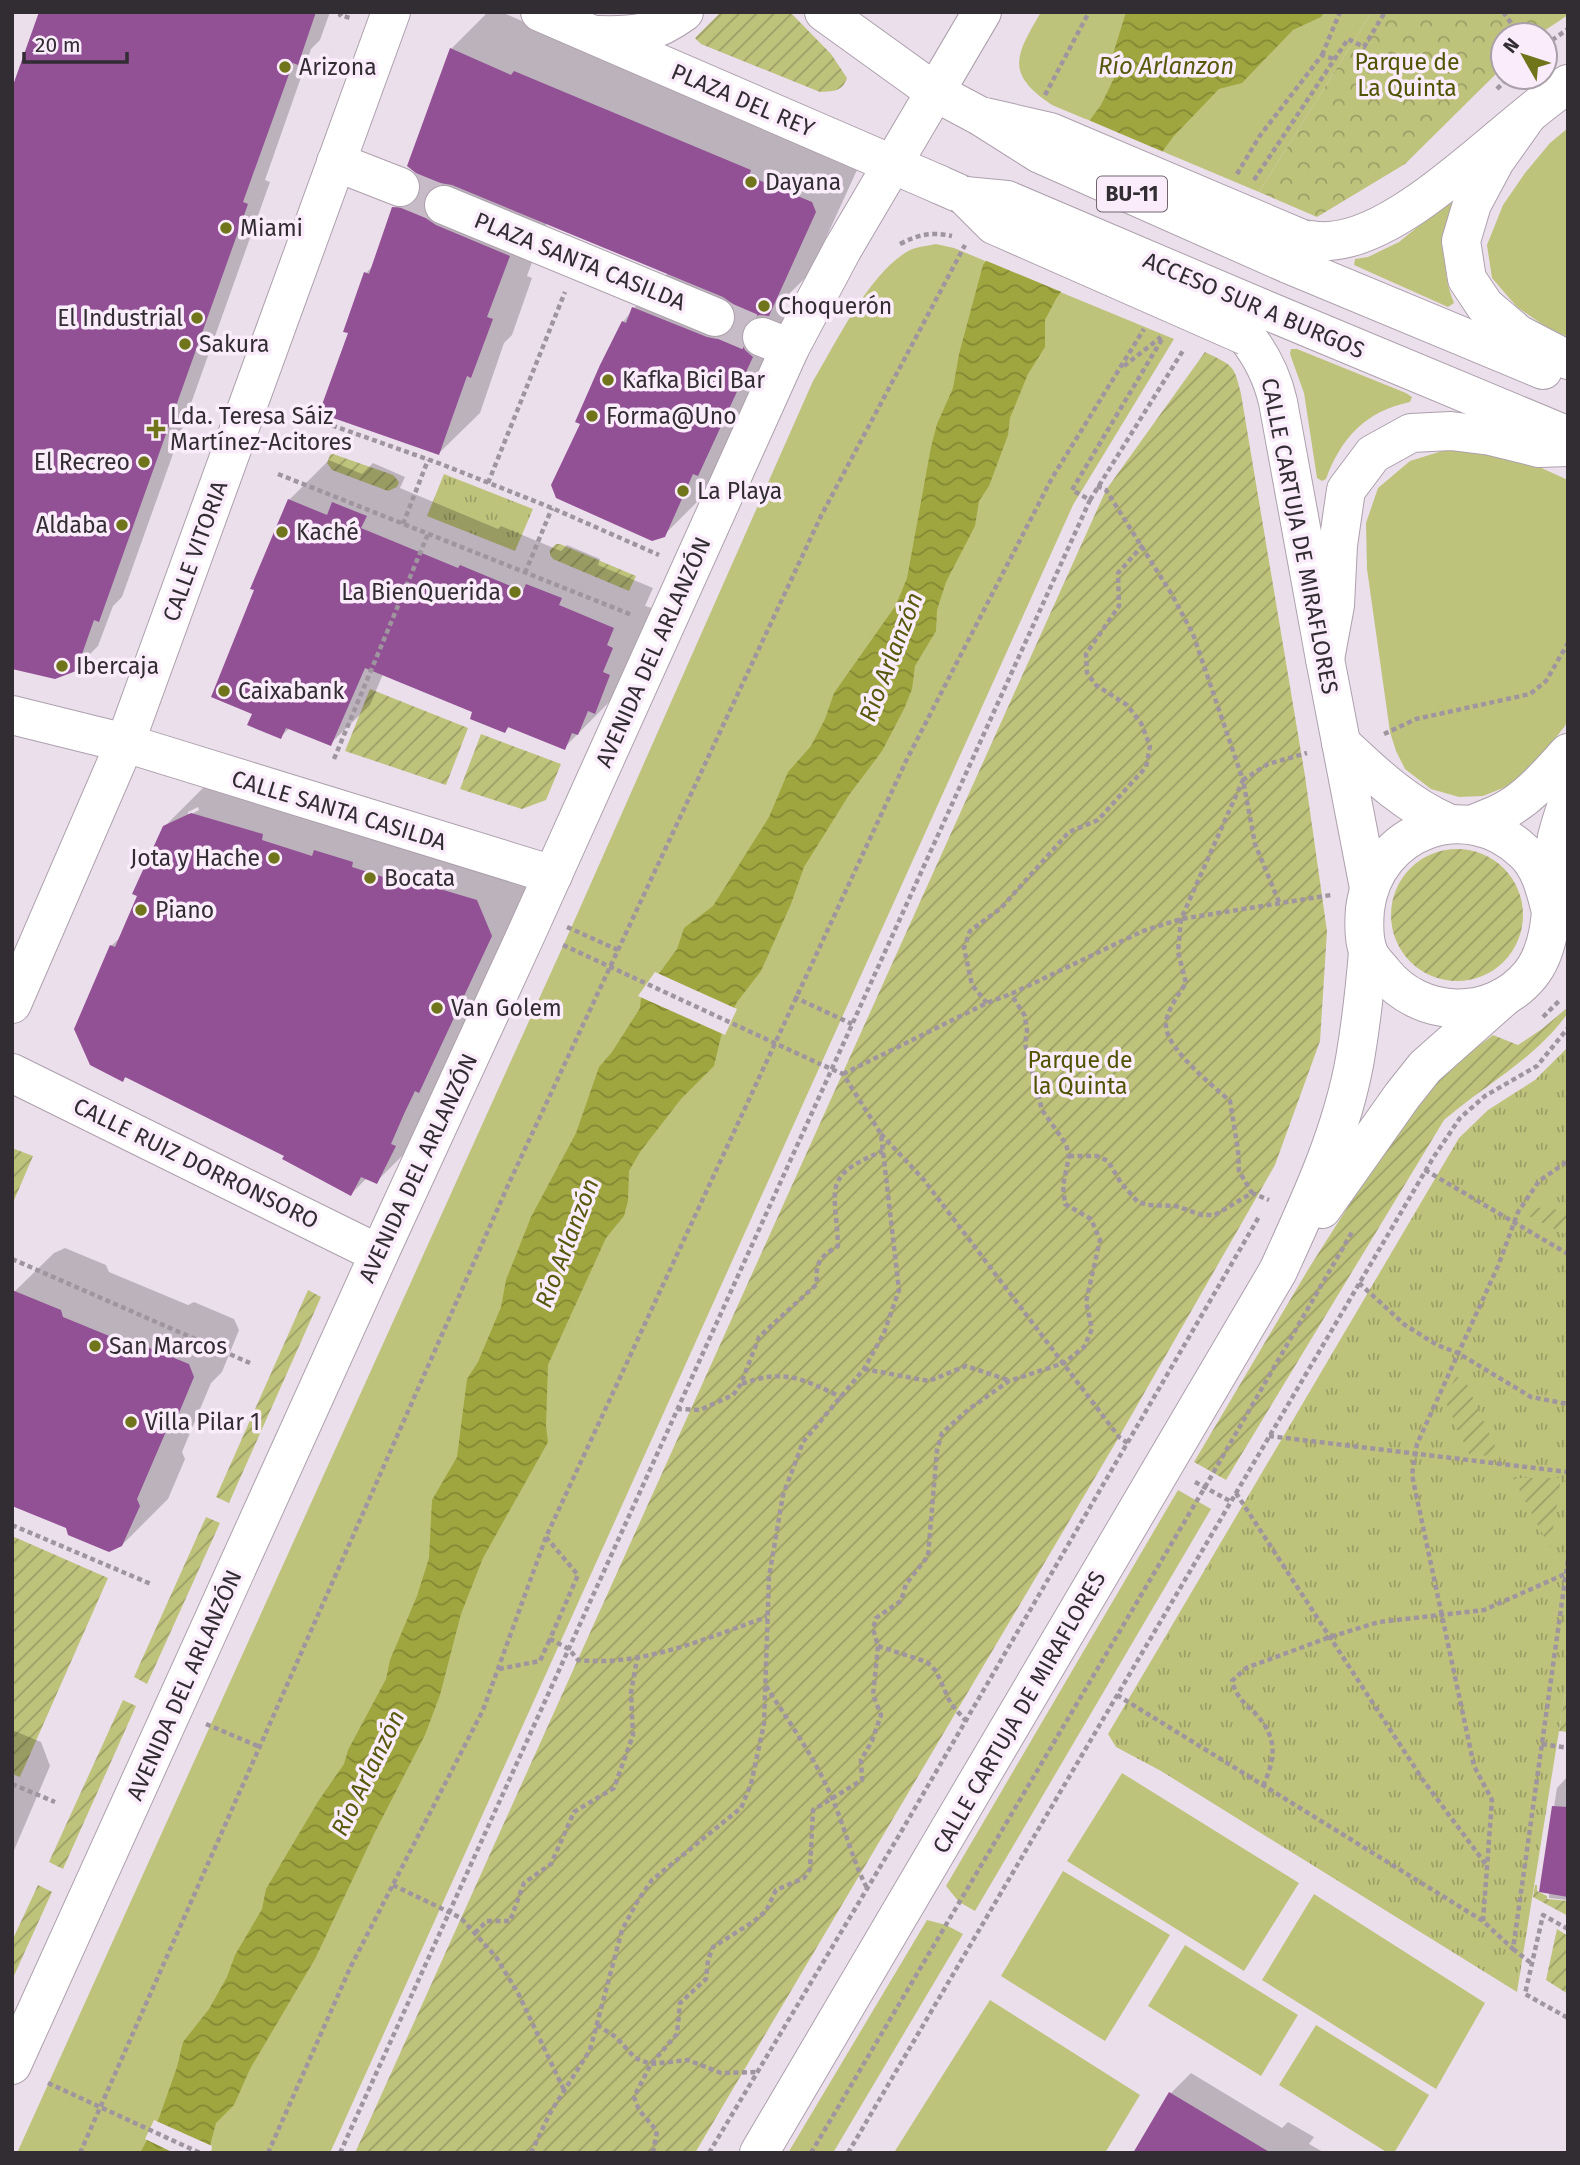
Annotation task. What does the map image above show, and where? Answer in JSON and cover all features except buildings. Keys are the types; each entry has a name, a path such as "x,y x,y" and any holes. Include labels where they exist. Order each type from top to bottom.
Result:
{"main road":[{"name":"CALLE VITORIA","path":"12,1004 125,743 391,12"},
{"name":"PLAZA DEL REY","path":"562,21 635,36 667,25 684,12"},
{"path":"824,12 935,92"},
{"path":"892,165 982,12"},
{"name":"PLAZA DEL REY","path":"562,21 951,190"},
{"path":"1295,252 1366,232 1406,210 1568,84"},
{"name":"BU-11","path":"935,92 1040,153 1295,252 1568,380"},
{"path":"1527,116 1495,161 1472,204 1461,241 1467,279 1485,306 1518,334 1568,360"},
{"path":"336,162 400,187"},
{"name":"AVENIDA DEL ARLANZÓN","path":"12,2064 553,875 776,342 842,250 892,165"},
{"name":"ACCESO SUR A BURGOS","path":"951,190 994,225 1568,436"},
{"name":"PLAZA SANTA CASILDA","path":"444,205 715,317"},
{"name":"CALLE CARTUJA DE MIRAFLORES","path":"1253,322 1261,355 1276,391 1325,659 1326,747 1369,888"},
{"path":"1325,659 1335,605 1338,545 1346,490 1373,454 1410,433 1451,431 1491,436 1539,448 1568,447"},
{"name":"CALLE SANTA CASILDA","path":"12,715 125,743 553,875"},
{"path":"1326,747 1424,813 1500,834 1525,853 1542,878 1550,908"},
{"path":"1568,752 1546,777 1504,811 1411,836 1386,858 1369,888 1365,911 1368,953 1391,982 1416,1000 1445,1009 1476,1008 1504,997 1531,974 1547,943 1557,838 1568,801"},
{"name":"CALLE CARTUJA DE MIRAFLORES","path":"759,2153 1278,1271 1313,1194 1336,1130 1355,1060 1368,953"},
{"name":"CALLE CARTUJA DE MIRAFLORES","path":"1278,1271 1425,1067 1504,997"},
{"name":"CALLE RUIZ DORRONSORO","path":"12,1073 379,1254"}],"path":[{"path":"1043,98 1089,12"},
{"path":"1322,55 1340,12"},
{"path":"1249,188 1348,39 1364,47 1385,12"},
{"path":"80,2153 509,1183 821,516 971,234"},
{"path":"488,483 578,261"},
{"path":"268,2153 351,1966 482,1710 546,1537 794,997 906,761 1052,478 1119,369 1165,335 1072,490 1090,500"},
{"path":"340,2153 1090,500 1167,373 1188,345"},
{"path":"300,414 552,508 667,558"},
{"path":"402,524 428,460"},
{"path":"278,474 639,618"},
{"path":"1097,486 1105,490 1143,545 1193,634 1243,780 1255,844 1279,902"},
{"path":"525,573 552,508"},
{"path":"334,760 428,534"},
{"path":"986,1003 972,985 964,948 970,930 1001,908 1069,832 1098,821 1146,767 1150,746 1141,723 1127,705 1096,685 1087,673 1086,654 1119,606 1118,573 1143,545"},
{"path":"1380,735 1416,719 1530,694 1546,681 1568,643"},
{"path":"1269,1200 1252,1193 1239,1171 1230,1101 1172,1043 1166,1027 1174,1003 1186,983 1178,952 1181,919 1243,780 1268,764 1326,747"},
{"path":"1331,883 1332,907"},
{"path":"843,1074 986,1003 1011,994 1143,931 1181,919 1331,895"},
{"path":"559,924 618,950"},
{"path":"563,945 843,1074 881,1134 924,1180 1119,1437 1138,1449"},
{"path":"653,2153 657,2131 639,2110 634,2097 651,2064 677,2034 680,2003 706,1979 708,1960 713,1947 754,1922 766,1911 776,1890 804,1878 810,1869 813,1810 862,1780 861,1760 872,1741 881,1715 873,1695 878,1646 873,1629 876,1618 901,1601 906,1584 928,1556 937,1450 942,1433 969,1409 1009,1381 1064,1363 1083,1347 1092,1329 1086,1302 1100,1240 1091,1219 1065,1204 1063,1186 1069,1156 1066,1144 1042,1110 1024,1044 1027,1031 1025,1016 1011,994"},
{"path":"794,997 852,1024"},
{"path":"1533,1024 1553,1009 1563,997"},
{"path":"848,2153 1425,1170 1460,1118 1485,1096 1537,1066 1568,1028"},
{"path":"531,2153 550,2113 590,2050 622,1930 637,1902 652,1880 741,1808 751,1784 764,1724 769,1577 783,1495 803,1443 864,1369 884,1333 899,1290 881,1134"},
{"path":"677,1409 701,1410 733,1395 741,1384 759,1337 817,1284 816,1269 822,1256 838,1246 834,1197 841,1173 858,1161 883,1151"},
{"path":"1069,1156 1097,1156 1108,1161 1121,1183 1138,1202 1148,1205 1177,1206 1202,1215 1215,1215 1252,1193"},
{"path":"1483,1921 1492,1800 1474,1766 1412,1475 1417,1444 1498,1266 1518,1212 1539,1181 1568,1161"},
{"path":"1425,1170 1568,1254"},
{"path":"709,2153 1129,1444 1275,1190"},
{"path":"811,2153 1205,1488 1315,1293 1357,1225"},
{"path":"12,1259 250,1363"},
{"path":"1359,1283 1405,1325 1437,1345 1458,1353 1531,1397 1568,1404"},
{"path":"864,1369 929,1381 966,1366 1009,1381"},
{"path":"741,1384 763,1376 783,1375 813,1384 841,1397"},
{"path":"1269,1436 1568,1472"},
{"path":"1185,1476 1230,1502"},
{"path":"1236,1493 1423,1780 1488,1866"},
{"path":"12,1525 151,1584"},
{"path":"498,1669 540,1661 578,1575 546,1537"},
{"path":"1513,1949 1568,1559"},
{"path":"1262,1786 1273,1763 1273,1745 1262,1721 1236,1694 1232,1681 1246,1668 1329,1637 1379,1622 1484,1610 1566,1574"},
{"path":"550,1639 569,1649 578,1660 599,1662 637,1658 767,1617"},
{"path":"878,1646 927,1662 936,1671 951,1704 966,1721"},
{"path":"475,1933 487,1921 510,1920 524,1883 551,1864 574,1812 614,1788 633,1735 631,1693 637,1658"},
{"path":"765,1686 804,1745 832,1798 867,1888"},
{"path":"1117,1695 1483,1921 1531,1963"},
{"path":"201,1721 260,1747"},
{"path":"1542,1744 1568,1748"},
{"path":"12,1784 55,1802"},
{"path":"393,1885 461,1918 496,1957 518,1993 564,2090"},
{"path":"1568,1929 1543,1915 1525,1994 1568,2018"},
{"path":"597,2025 616,2037 635,2058 651,2064 688,2060 721,2073 757,2072"},
{"path":"48,2083 200,2153"}],"green space":[{"path":"721,12 790,12 831,54 847,78 845,83 836,90 820,92 701,44 695,38"},
{"path":"1041,12 1372,12 1259,192 1052,105 1037,94 1021,74 1019,63 1025,41"},
{"name":"Parque de La Quinta","path":"1372,12 1568,12 1568,15 1559,21 1489,21 1489,81 1405,164 1317,217 1259,192"},
{"path":"1568,128 1568,337 1546,327 1517,307 1492,278 1487,245 1503,205 1525,173 1550,143"},
{"path":"1452,199 1454,201 1445,264 1454,303 1448,307 1354,265 1355,259 1368,257 1399,242"},
{"path":"936,244 954,248 1174,339 1073,505 330,2153 17,2153 572,926 813,381 854,311 878,277 908,251"},
{"path":"1291,349 1297,349 1412,397 1410,402 1380,412 1357,428 1339,451 1326,479 1322,481 1317,478 1304,393 1290,354"},
{"name":"Parque de la Quinta","path":"1205,352 1231,367 1241,394 1305,776 1327,931 1320,1041 1275,1165 1119,1437 695,2153 355,2153 1106,490"},
{"path":"1488,450 1537,466 1568,480 1568,720 1531,769 1508,786 1483,796 1459,797 1431,789 1405,769 1396,751 1390,732 1367,569 1366,523 1378,488 1410,461 1442,451"},
{"path":"333,454 393,475 399,482 397,487 388,491 332,470 327,463"},
{"path":"444,474 533,509 515,551 427,516"},
{"path":"556,544 636,576 629,591 553,559 550,550"},
{"path":"370,689 468,728 446,785 345,751"},
{"path":"481,734 561,764 546,800 522,809 460,789"},
{"path":"1457,849 1482,854 1504,868 1518,890 1523,915 1518,940 1504,962 1482,976 1457,981 1432,976 1410,962 1396,940 1391,915 1396,890 1410,868 1432,854"},
{"path":"1567,1008 1568,1013 1541,1044 1444,1120 1226,1480 1194,1462 1309,1268 1420,1101 1452,1066 1493,1035 1518,1045"},
{"path":"1568,1047 1568,1675 1517,1992 1161,1771 1116,1747 1108,1734 1459,1138 1488,1110 1535,1080"},
{"path":"12,1148 33,1156 12,1205"},
{"path":"1534,1207 1568,1211 1568,1236 1529,1216"},
{"path":"308,1290 321,1297 229,1503 216,1497"},
{"path":"1456,1377 1464,1378 1500,1457 1469,1454 1444,1398"},
{"path":"1513,1478 1561,1478 1550,1548"},
{"path":"1178,1490 1211,1509 975,1911 959,1902 946,1886"},
{"path":"206,1517 220,1523 147,1684 134,1677"},
{"path":"12,1536 108,1578 20,1777 12,1774"},
{"path":"1568,1675 1568,1732 1559,1731"},
{"path":"123,1700 136,1706 63,1869 49,1862"},
{"path":"1122,1773 1299,1883 1244,1971 1067,1861"},
{"path":"1063,1871 1170,1935 1105,2041 1001,1976"},
{"path":"38,1885 52,1892 12,1980 12,1941"},
{"path":"1535,1885 1537,1891 1547,1896 1547,1899 1568,1901 1568,1916 1533,1897"},
{"path":"1314,1894 1485,2003 1436,2089 1262,1980"},
{"path":"927,1920 946,1925 963,1934 833,2153 788,2153"},
{"path":"1557,1929 1568,1936 1568,1994 1546,1980"},
{"path":"1185,1945 1298,2015 1261,2076 1148,2006"},
{"path":"990,2000 1140,2095 1105,2153 895,2151"},
{"path":"1316,2025 1429,2095 1394,2153 1388,2153 1279,2085"}],"water":[{"name":"Río Arlanzon","path":"1126,12 1325,12 1321,17 1293,30 1242,83 1219,89 1173,137 1056,299 1045,320 1045,347 1028,374 1010,418 1008,435 989,486 979,501 975,526 946,582 937,610 936,631 915,666 912,689 904,709 882,751 849,795 804,867 791,904 761,971 737,1002 722,1032 714,1066 681,1099 640,1152 629,1171 628,1201 624,1216 606,1238 548,1365 548,1442 483,1558 461,1614 440,1695 425,1735 375,1832 315,1959 250,2069 234,2105 216,2123 208,2153 140,2153 159,2118 183,2042 209,2009 227,1977 235,1955 262,1909 266,1889 319,1800 344,1764 348,1750 386,1679 390,1660 417,1596 429,1558 432,1500 457,1457 467,1379 478,1362 501,1307 506,1280 531,1217 576,1133 599,1067 612,1052 640,1008 641,998 677,949 684,928 713,906 769,817 788,772 811,746 834,693 896,605 907,578 931,447 937,424 953,388 959,354 983,265 1101,105 1114,78 1113,54"}],"pier":[{"path":"1086,119 1166,153 1064,293 982,259"},
{"path":"655,972 737,1009 725,1035 638,996"},
{"path":"154,2120 212,2146 211,2153 174,2153 145,2139"}],"tunnel":[{"path":"400,187 444,205"},
{"path":"715,317 762,337"}],"place":[{"name":"Arizona","path":"285,67"},
{"name":"Dayana","path":"751,182"},
{"name":"Miami","path":"226,228"},
{"name":"Choquerón","path":"764,306"},
{"name":"El Industrial","path":"197,318"},
{"name":"Sakura","path":"185,344"},
{"name":"Kafka Bici Bar","path":"608,380"},
{"name":"Forma@Uno","path":"592,416"},
{"name":"Lda. Teresa Sáiz Martínez-Acitores","path":"156,429"},
{"name":"El Recreo","path":"144,462"},
{"name":"La Playa","path":"683,491"},
{"name":"Aldaba","path":"122,525"},
{"name":"Kaché","path":"282,532"},
{"name":"La BienQuerida","path":"515,592"},
{"name":"Ibercaja","path":"62,666"},
{"name":"Caixabank","path":"224,691"},
{"name":"Jota y Hache","path":"274,858"},
{"name":"Bocata","path":"370,878"},
{"name":"Piano","path":"141,910"},
{"name":"Van Golem","path":"437,1008"},
{"name":"San Marcos","path":"95,1346"},
{"name":"Villa Pilar 1","path":"131,1422"}],"water label":[{"name":"Río Arlanzón","path":"891,657"},
{"name":"Río Arlanzón","path":"567,1243"},
{"name":"Río Arlanzón","path":"368,1773"}]}
